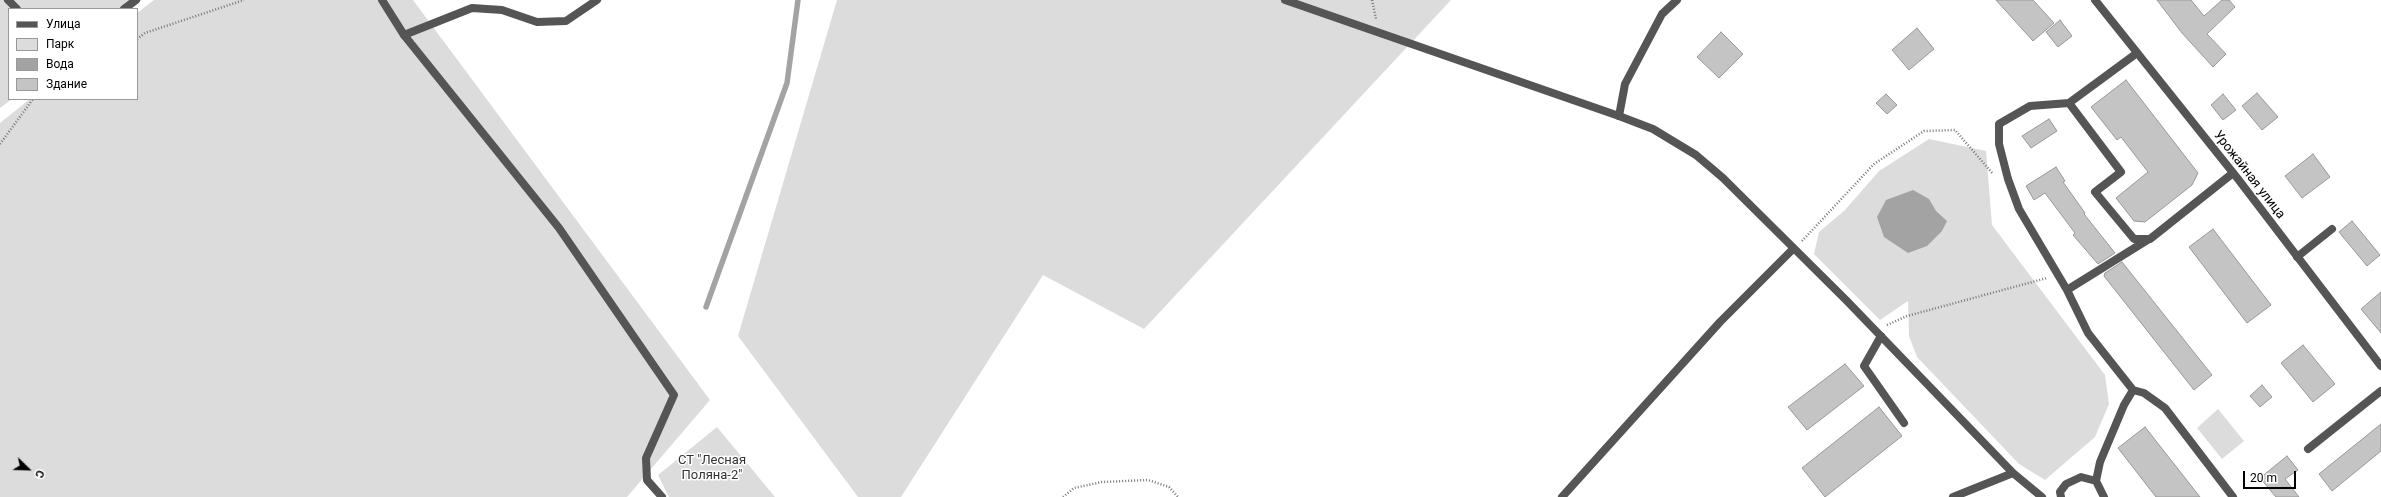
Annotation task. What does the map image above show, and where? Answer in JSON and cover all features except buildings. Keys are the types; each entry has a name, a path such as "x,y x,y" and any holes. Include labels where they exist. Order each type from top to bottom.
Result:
{"street":[{"path":"8,0 16,8"},
{"path":"125,8 136,0"},
{"path":"382,0 404,35 559,228 674,395 646,458 647,480 662,497"},
{"path":"404,35 472,8 502,10 537,22 566,21 597,0"},
{"path":"1285,0 1653,128 1696,155 1724,178 1878,333 2012,473 2042,497"},
{"path":"1619,116 1625,84 1662,14 1677,0"},
{"name":"Урожайная улица","path":"2095,0 2232,173 2381,366"},
{"path":"2137,53 2069,103 2030,106 1999,124 1999,144 2008,179 2019,209 2067,290 2088,333 2133,390 2144,393 2165,408 2233,497"},
{"path":"2069,103 2121,172 2095,192 2134,239 2150,239"},
{"path":"2067,290 2150,239 2232,173"},
{"path":"2297,257 2332,229"},
{"path":"1562,497 1720,322 1793,249"},
{"path":"1878,333 1864,366 1904,423"},
{"path":"2104,497 2096,480 2100,462 2124,405 2133,390"},
{"path":"2308,449 2381,391"},
{"path":"1953,497 2012,473"},
{"path":"2061,497 2060,492 2066,484 2081,477 2096,480"}],"path":[{"path":"138,38 145,33 244,0"},
{"path":"1372,0 1379,32"},
{"path":"0,144 31,100"},
{"path":"1793,249 1874,164 1924,131 1954,130 1995,176 2008,179"},
{"path":"1878,333 1907,316 2058,275"},
{"path":"1063,497 1074,488 1102,482 1148,480 1169,487 1178,497"}],"green space":[{"path":"0,0 142,0 131,8 8,8 8,100 11,100 0,108"},
{"path":"154,0 413,0 710,400 627,497 0,497 0,123 29,100 138,100 138,12"},
{"path":"837,0 1451,0 1144,329 1043,275 901,497 858,497 738,336"},
{"path":"1929,139 1986,151 1992,225 2105,375 2109,404 2095,437 2045,480 2019,464 1917,357 1909,336 1908,301 1880,320 1814,254 1819,232 1845,210 1879,171"},
{"path":"2218,409 2244,441 2222,459 2197,428"},
{"name":"СТ \"Лесная Поляна-2\"","path":"717,427 775,497 669,497 658,475"}],"water":[{"path":"1913,190 1929,199 1936,211 1947,221 1942,231 1927,246 1908,253 1884,237 1877,217 1886,200"}],"waterway":[{"path":"706,307 787,83 798,0"}]}
